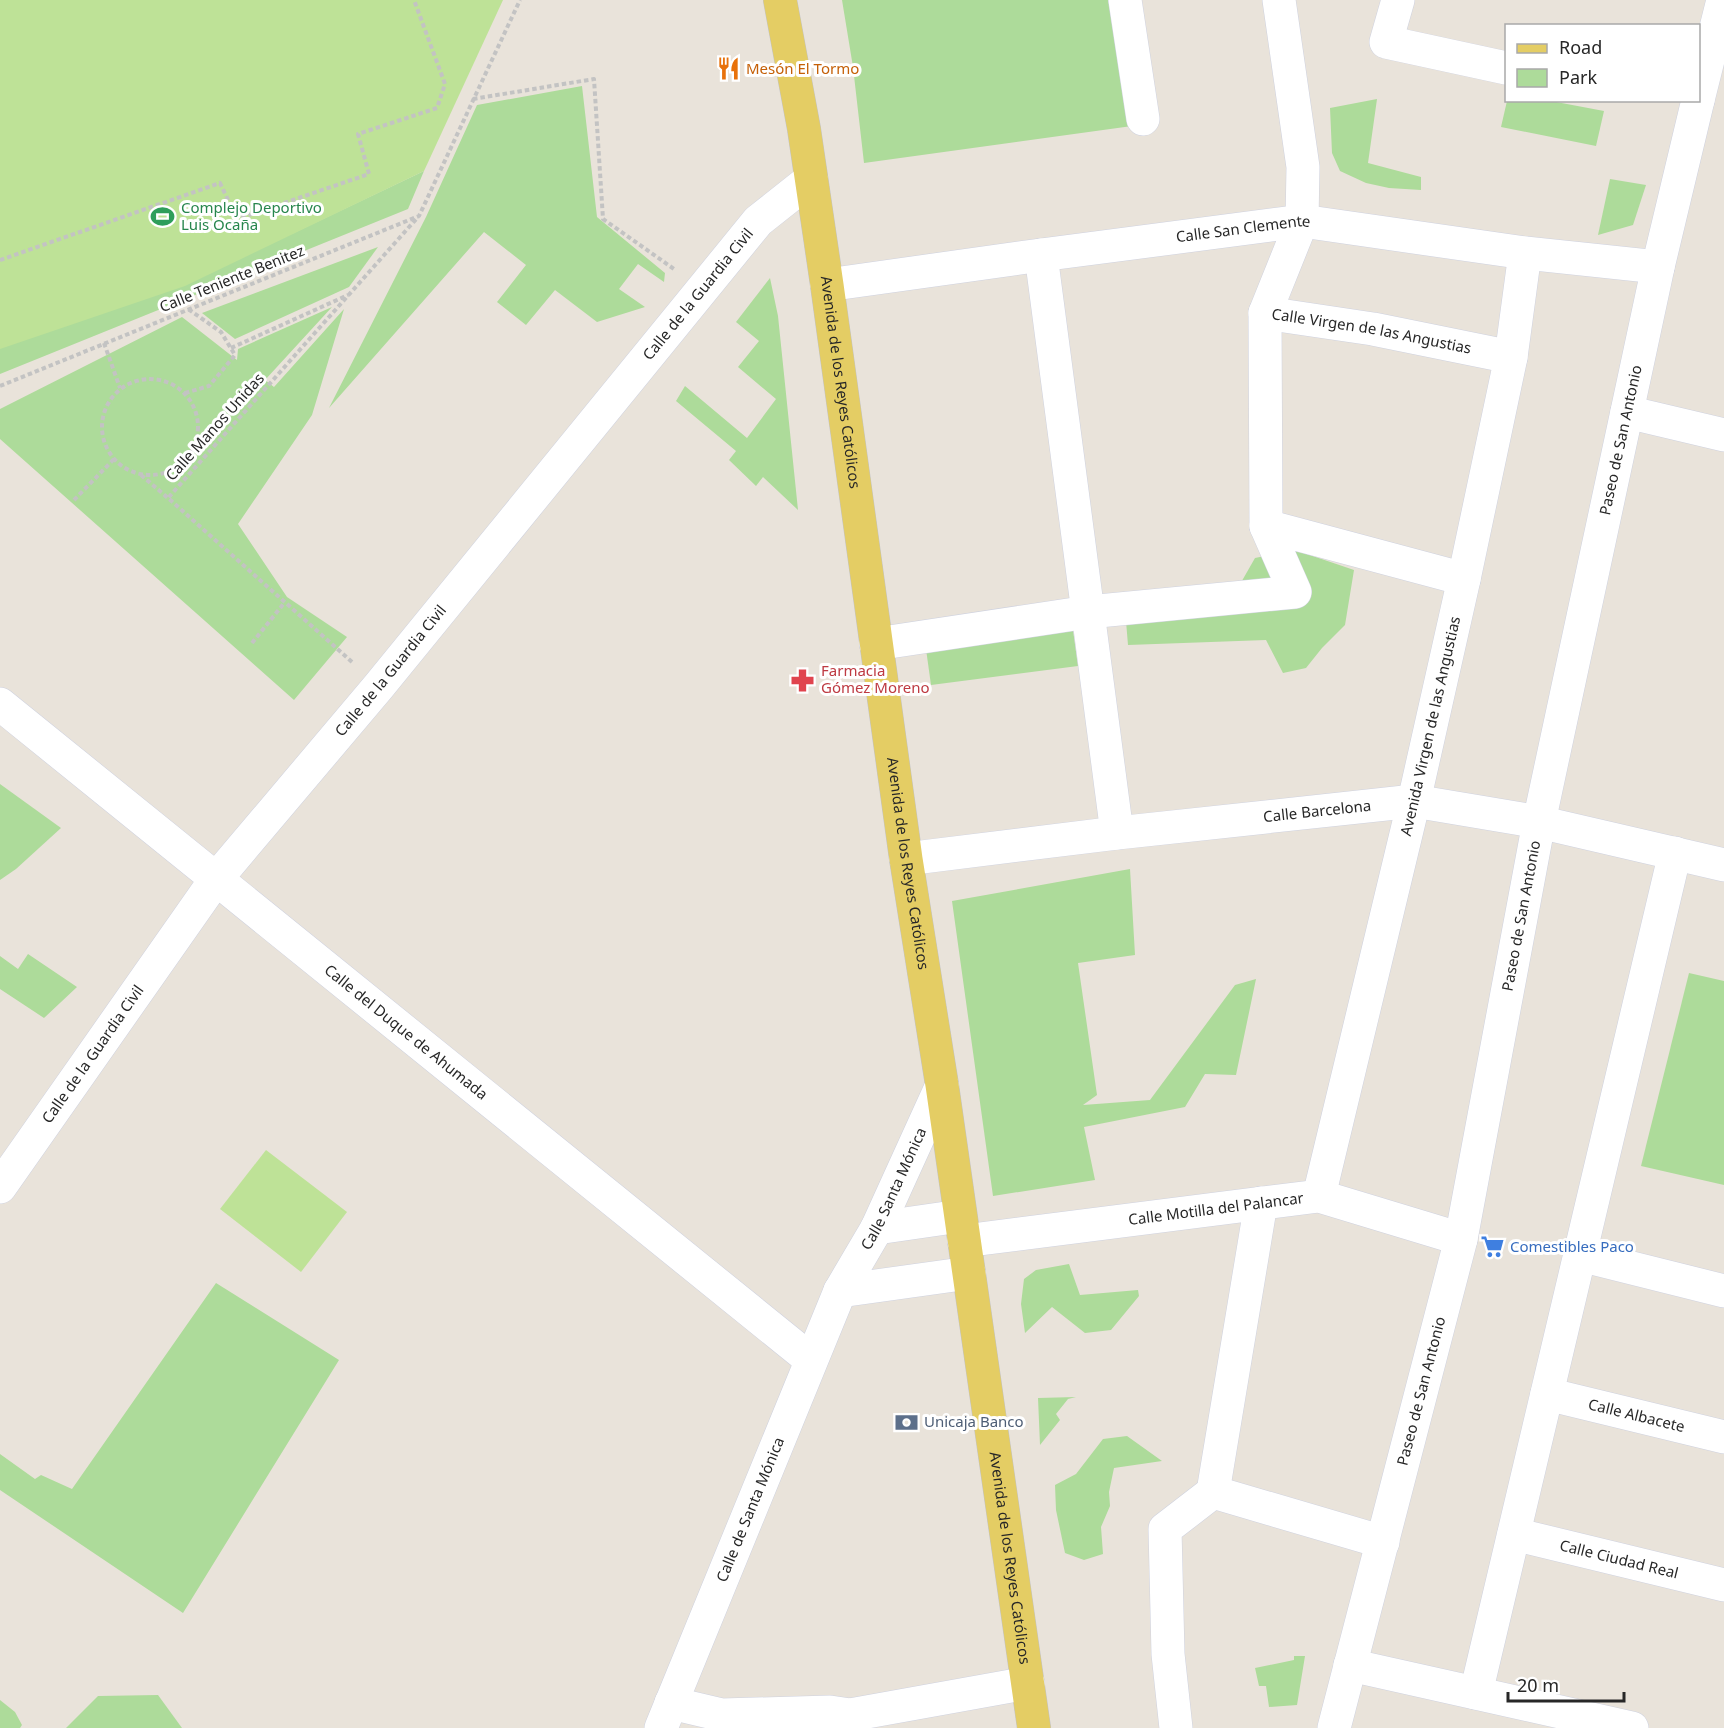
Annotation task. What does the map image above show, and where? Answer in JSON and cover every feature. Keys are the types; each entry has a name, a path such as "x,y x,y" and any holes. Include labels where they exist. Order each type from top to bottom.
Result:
{"main road":[{"name":"Avenida de los Reyes Católicos","path":"780,0 828,285 906,859 942,1085 1034,1728"}],"street":[{"path":"1125,0 1143,119"},
{"path":"1144,0 1156,82"},
{"name":"Calle Virgen de las Angustias","path":"1279,0 1303,166 1302,221 1265,312 1373,329 1510,357"},
{"path":"1398,0 1386,42 1505,68"},
{"name":"Paseo de San Antonio","path":"1700,92 1723,0"},
{"name":"Paseo de San Antonio","path":"1334,1728 1461,1239 1539,822 1658,267 1698,102"},
{"name":"Calle de la Guardia Civil","path":"0,1187 216,879 379,686 758,220 811,179"},
{"name":"Calle San Clemente","path":"828,285 1302,221 1525,253 1658,267"},
{"name":"Avenida Virgen de las Angustias","path":"1319,1196 1414,801 1464,579 1510,357 1525,253"},
{"path":"1041,255 1117,833"},
{"path":"876,644 1088,612 1295,592 1266,526 1265,312"},
{"path":"1627,412 1724,435"},
{"path":"1266,526 1464,579"},
{"name":"Calle del Duque de Ahumada","path":"0,704 811,1360"},
{"name":"Calle Barcelona","path":"906,859 1117,833 1414,801 1539,822 1724,864"},
{"path":"1476,1694 1675,854"},
{"name":"Calle Santa Mónica","path":"840,1291 877,1228 942,1085"},
{"name":"Calle Motilla del Palancar","path":"877,1228 962,1228 1319,1196 1461,1239"},
{"path":"1176,1728 1168,1654 1165,1529 1214,1491 1261,1203"},
{"path":"1580,1256 1724,1291"},
{"path":"840,1291 969,1274"},
{"name":"Calle de Santa Mónica","path":"666,1716 840,1291"},
{"name":"Calle Albacete","path":"1547,1394 1724,1437"},
{"path":"1214,1491 1383,1542"},
{"name":"Calle Ciudad Real","path":"1514,1534 1724,1585"},
{"path":"1350,1665 1476,1694 1544,1718 1632,1728"},
{"path":"666,1716 722,1715 831,1720 1028,1683"}],"path":[{"path":"0,260 220,183 237,219 369,174 358,134 437,108 445,84 414,0"},
{"path":"419,216 520,0"},
{"path":"472,100 594,79 603,219 701,289"},
{"name":"Calle Manos Unidas","path":"379,686 168,498 419,216"},
{"name":"Calle Teniente Benitez","path":"0,386 419,216"},
{"path":"231,348 350,294"},
{"path":"185,393 209,386 235,355 221,332 188,309"},
{"path":"104,343 120,388"},
{"path":"141,475 156,475 172,471 185,461 194,448 199,432 198,416 192,401 181,388 167,381 151,378 135,381 120,388 109,400 103,414 102,430 105,446 114,459 126,469 141,475 168,498"},
{"path":"74,500 114,459"},
{"path":"252,643 285,602"}],"green space":[{"name":"Complejo Deportivo Luis Ocaña","path":"0,0 503,0 424,171 185,286 0,349"},
{"path":"842,0 1115,0 1132,126 864,163 853,67"},
{"path":"582,86 597,217 665,273 664,282 638,264 619,289 645,307 597,322 555,290 526,325 497,302 526,265 484,232 329,408 426,217 477,105"},
{"path":"1377,99 1368,163 1421,177 1421,190 1389,188 1366,183 1340,171 1332,153 1330,108"},
{"path":"1507,102 1556,102 1604,111 1596,146 1501,127"},
{"path":"424,171 408,209 0,374 0,341 228,264"},
{"path":"1610,179 1646,185 1633,225 1598,235"},
{"path":"378,247 349,287 235,339 202,313"},
{"path":"770,278 778,316 798,510 763,477 756,486 729,460 736,451 676,401 685,386 747,438 776,399 738,367 759,341 736,322"},
{"path":"332,307 265,380 274,387 344,309 312,415 238,524 287,597 347,637 294,700 0,439 0,409 182,317 237,360 238,349"},
{"path":"1295,550 1354,570 1345,625 1306,668 1283,673 1266,640 1128,645 1126,621 1227,607 1255,558"},
{"path":"1073,630 1078,666 931,685 926,649"},
{"path":"0,784 61,828 16,869 0,880"},
{"path":"1130,869 1135,955 1078,963 1097,1095 1083,1105 1150,1100 1235,985 1256,979 1236,1075 1205,1074 1185,1107 1084,1127 1095,1180 993,1196 952,901"},
{"path":"28,954 77,987 44,1018 0,989 0,956 18,969"},
{"path":"1689,973 1724,981 1724,1185 1641,1166"},
{"path":"266,1150 347,1212 301,1272 220,1209"},
{"path":"1069,1264 1080,1295 1138,1290 1139,1296 1111,1330 1085,1333 1052,1307 1025,1333 1021,1304 1024,1279 1036,1270"},
{"path":"216,1283 339,1360 183,1613 0,1490 0,1454 35,1479 41,1475 72,1489"},
{"path":"1076,1397 1068,1399 1056,1414 1060,1420 1040,1445 1038,1398"},
{"path":"1127,1436 1162,1461 1114,1468 1109,1492 1110,1506 1101,1527 1103,1554 1084,1560 1065,1553 1056,1510 1055,1485 1076,1474 1103,1439"},
{"path":"1294,1656 1305,1656 1297,1705 1269,1707 1266,1686 1259,1686 1255,1668 1294,1660"},
{"path":"158,1695 182,1728 66,1728 98,1696"},
{"path":"0,1700 15,1712 22,1725 20,1728 0,1728"}],"place":[{"name":"Mesón El Tormo","path":"728,69"},
{"name":"Complejo Deportivo Luis Ocaña","path":"163,217"},
{"name":"Farmacia Gómez Moreno","path":"803,680"},
{"name":"Comestibles Paco","path":"1492,1247"},
{"name":"Unicaja Banco","path":"906,1422"}]}
